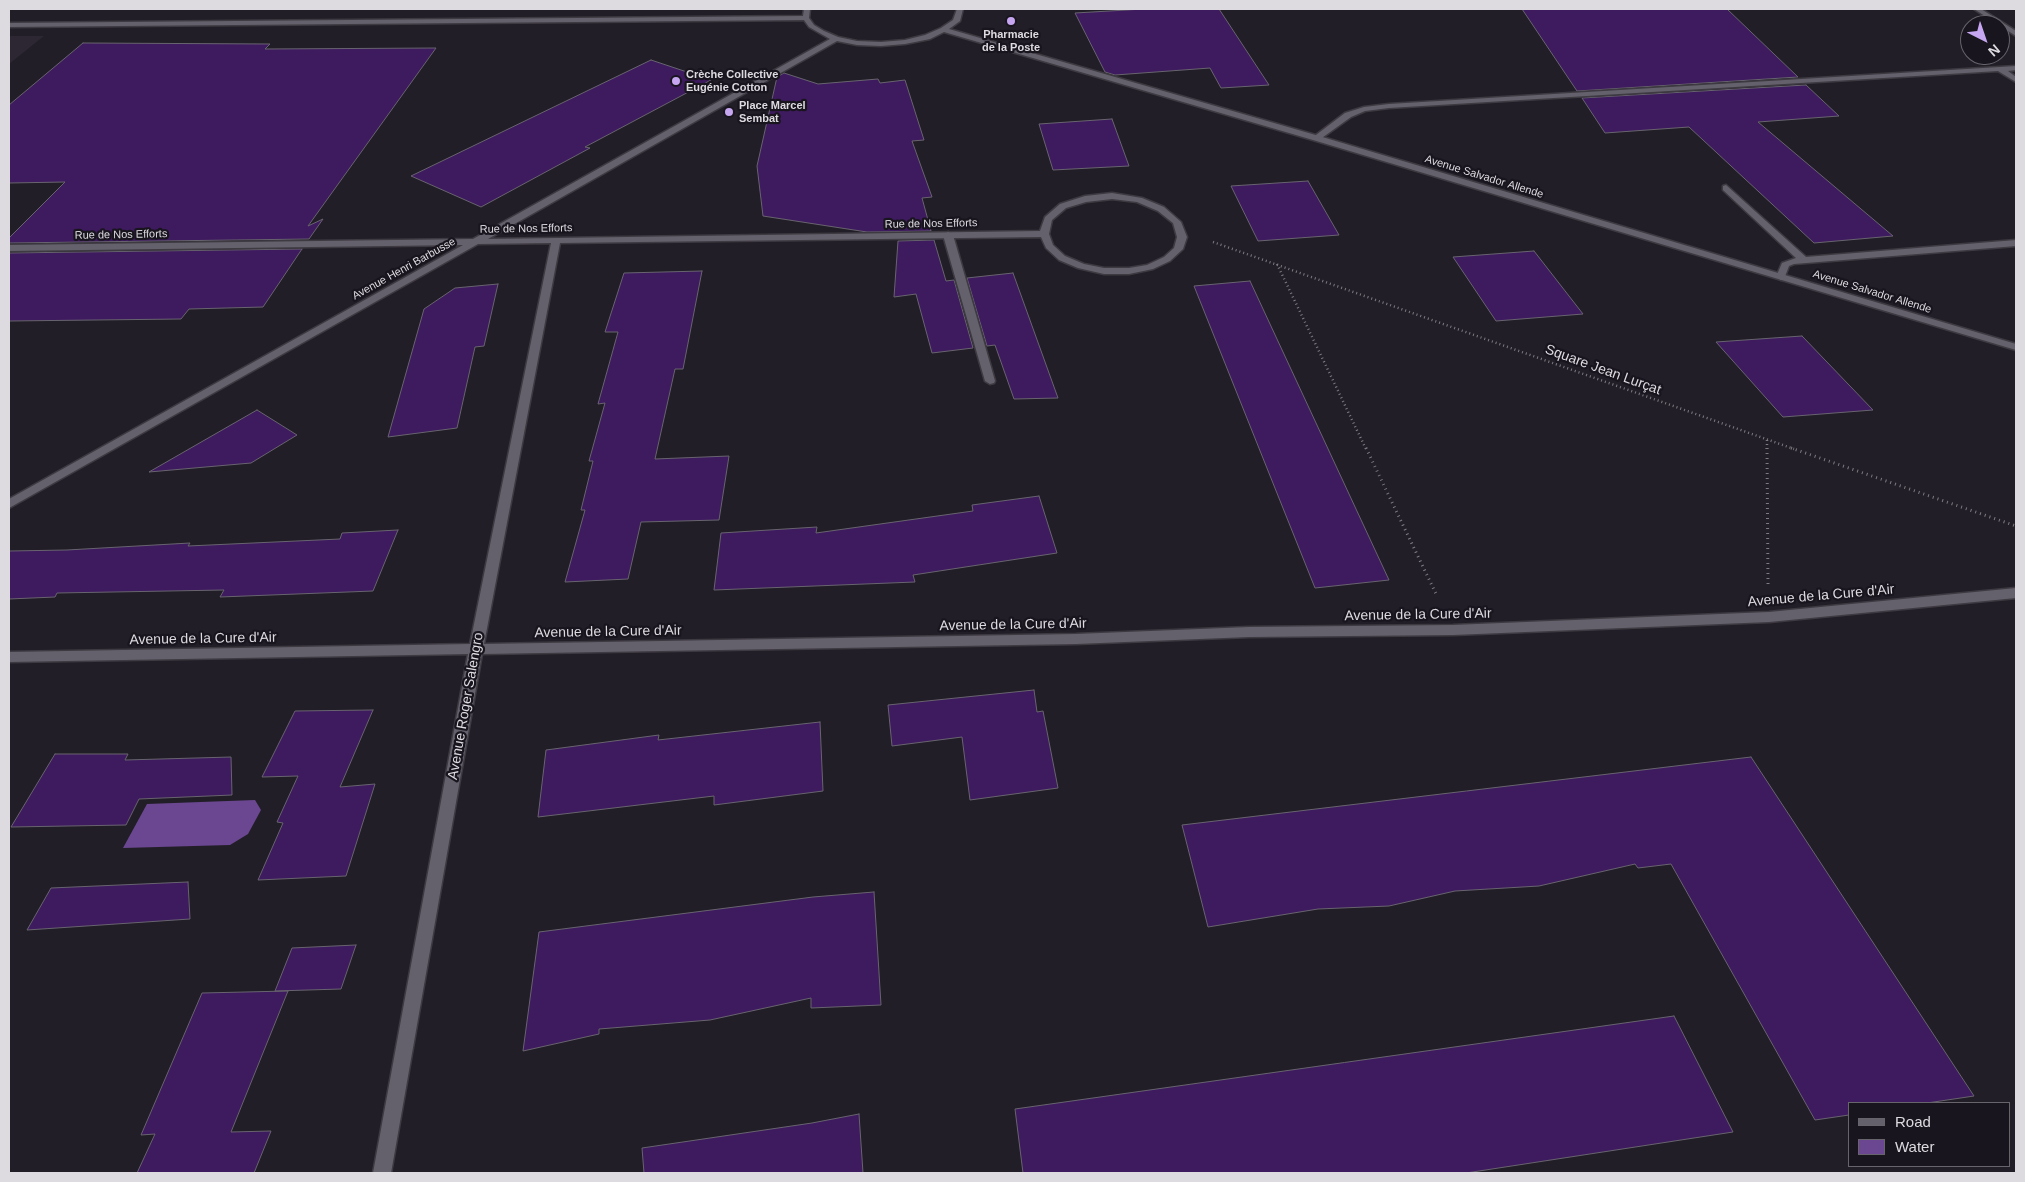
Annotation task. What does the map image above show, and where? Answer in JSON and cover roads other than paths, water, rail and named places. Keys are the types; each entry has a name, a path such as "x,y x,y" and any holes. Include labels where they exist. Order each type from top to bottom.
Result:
{"street":[{"path":"807,9 806,18 811,26 836,39 857,43 889,44 927,37 944,30 956,20 960,9"},
{"path":"1976,9 2016,34"},
{"path":"9,25 806,18"},
{"name":"Avenue Salvador Allende","path":"944,30 1316,138 2016,347"},
{"name":"Avenue Henri Barbusse","path":"9,504 836,39"},
{"path":"1316,138 1348,115 1364,109 1389,106 2016,68"},
{"path":"2000,69 2016,80"},
{"path":"1726,188 1804,260"},
{"path":"1112,196 1139,200 1161,209 1177,222 1182,237 1178,249 1167,259 1150,267 1129,271 1104,271 1081,266 1062,258 1049,246 1044,234 1048,219 1063,206 1085,199 1112,196"},
{"name":"Rue de Nos Efforts","path":"9,248 1044,234"},
{"path":"948,235 990,381"},
{"name":"Avenue Roger Salengro","path":"382,1173 476,649 556,240"},
{"path":"1781,277 1785,265 1792,261 2016,243"},
{"name":"Avenue de la Cure d'Air","path":"9,657 1066,639 1249,632 1453,630 1769,617 2016,593"}],"water":[{"path":"255,800 261,810 248,834 230,845 123,848 147,804"}],"place":[{"name":"Pharmacie de la Poste","path":"1011,21"},
{"name":"Crèche Collective Eugénie Cotton","path":"676,81"},
{"name":"Place Marcel Sembat","path":"729,112"}]}
